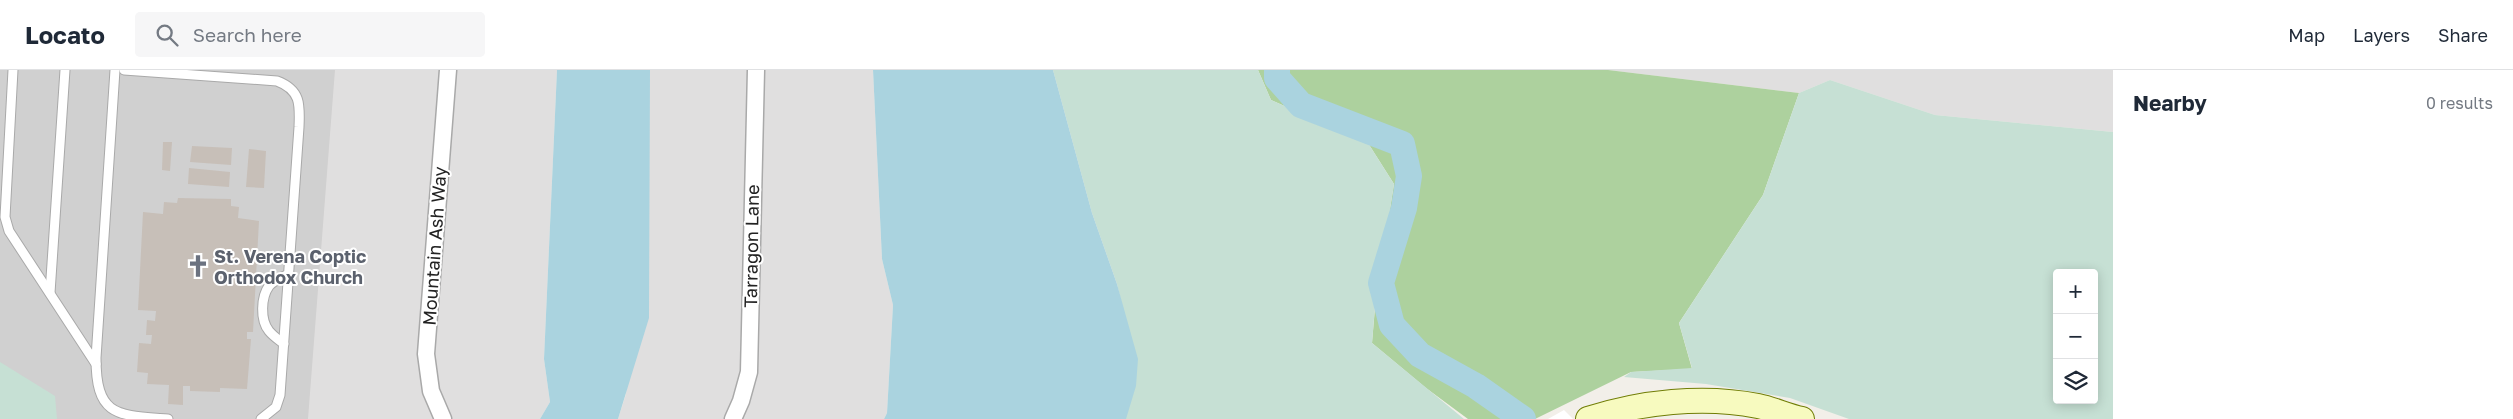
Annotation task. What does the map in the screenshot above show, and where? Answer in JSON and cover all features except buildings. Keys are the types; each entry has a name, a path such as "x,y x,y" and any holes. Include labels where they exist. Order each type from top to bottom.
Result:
{"street":[{"name":"Mountain Ash Way","path":"443,419 431,391 426,354 448,70"},
{"name":"Tarragon Lane","path":"733,419 741,401 748,372 756,70"},
{"path":"1588,419 1607,413 1665,403 1718,401 1758,406 1800,419"}],"lane":[{"path":"13,70 5,216 10,231 96,364"},
{"path":"50,293 65,70"},
{"path":"115,70 96,384 101,399 114,410 127,416 168,419"},
{"path":"124,70 277,81 288,85 296,94 300,108 299,127 280,395 276,407 261,419"},
{"path":"284,344 269,331 265,323 263,303 270,286 277,279 289,274"}],"shaded area":[{"path":"0,70 335,70 308,419 0,419"},
{"path":"326,70 557,70 544,359 550,402 540,419 297,419"},
{"path":"650,70 873,70 882,259 893,305 887,413 884,419 618,419 626,394"},
{"path":"1608,70 2113,70 2113,132 1935,115 1830,80 1799,93"}],"green space":[{"path":"1053,70 1258,70 1271,100 1368,143 1394,184 1375,306 1372,343 1464,419 1126,419 1126,321 1117,284 1092,213"},
{"path":"1258,70 1608,70 1799,93 1763,195 1679,323 1692,369 1631,372 1535,419 1468,419 1426,388 1372,343 1376,296 1394,184 1368,143 1271,100"},
{"path":"1830,80 1935,115 2113,132 2113,419 1849,419 1790,398 1706,384 1624,377 1631,372 1692,368 1679,323 1763,195 1799,93"},
{"path":"0,362 55,396 57,419 0,419"}],"water":[{"path":"557,70 650,70 649,318 618,419 540,419 550,402 544,359"},
{"path":"873,70 1053,70 1092,213 1117,284 1138,359 1136,386 1126,419 884,419 887,413 893,305 882,259"}],"pier":[{"path":"1564,410 1573,419 1548,419"}],"waterway":[{"path":"1277,70 1277,78 1301,105 1402,144 1409,176 1404,208 1381,283 1392,325 1420,355 1476,386 1523,419"}],"place":[{"name":"St. Verena Coptic Orthodox Church","path":"198,266"}]}
